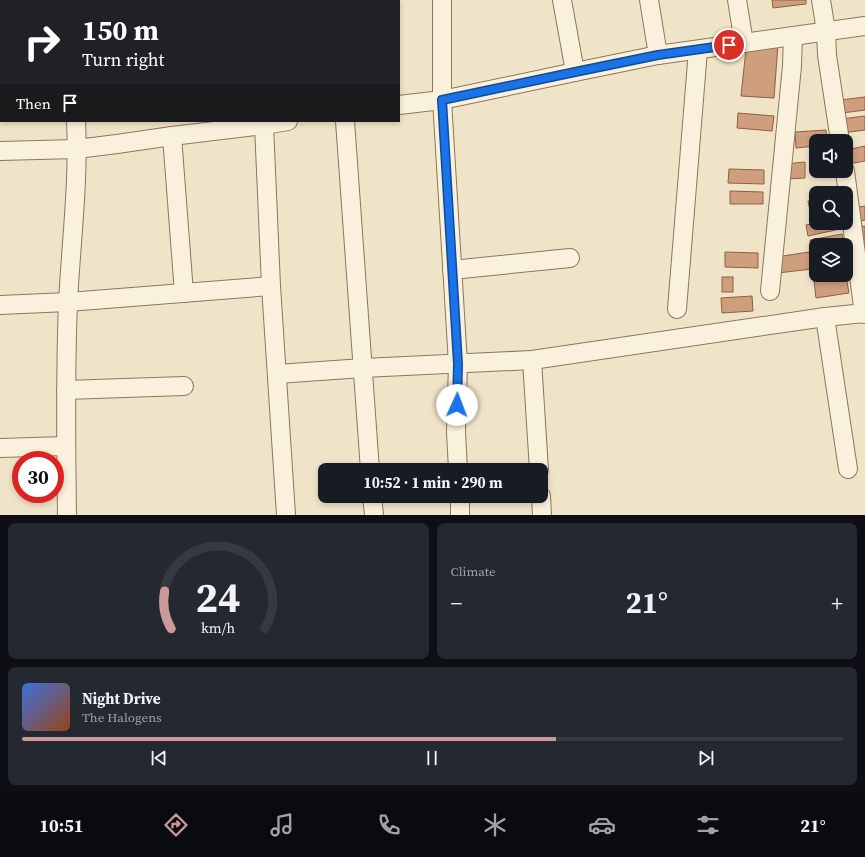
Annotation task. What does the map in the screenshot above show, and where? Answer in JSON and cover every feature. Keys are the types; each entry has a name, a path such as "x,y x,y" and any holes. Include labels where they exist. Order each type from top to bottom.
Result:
{"street":[{"path":"442,0 442,100 458,364 456,432 458,463"},
{"path":"562,0 575,72"},
{"path":"649,0 658,55"},
{"path":"737,0 744,43"},
{"path":"821,0 826,31 827,55 839,134"},
{"path":"400,105 442,100 658,55 865,26"},
{"path":"770,291 792,66 792,36"},
{"path":"677,309 698,50"},
{"path":"67,515 66,355 77,149 76,122"},
{"path":"0,151 77,149 172,136 196,127 264,125 282,122"},
{"path":"345,122 370,463"},
{"path":"264,125 271,286 286,515"},
{"path":"172,136 184,293"},
{"path":"277,374 363,368 532,360 825,317 865,314 862,268 845,178"},
{"path":"452,270 570,258"},
{"path":"0,304 68,302 271,286"},
{"path":"825,317 848,469"},
{"path":"532,360 539,463"},
{"path":"66,390 184,386"},
{"path":"0,448 66,446"},
{"path":"373,503 374,515"},
{"path":"460,503 460,515"},
{"path":"541,503 542,515"}],"building":[{"path":"772,0 806,0 806,4 773,8"},
{"path":"778,44 774,98 741,96 746,49"},
{"path":"865,97 865,110 842,113 840,100"},
{"path":"738,113 774,116 772,131 737,128"},
{"path":"865,116 865,130 842,133 841,119"},
{"path":"826,130 826,134 809,134 809,147 796,148 795,132"},
{"path":"865,146 865,161 853,163 853,149"},
{"path":"805,162 805,178 786,179 785,164"},
{"path":"729,169 764,170 764,184 728,183"},
{"path":"730,191 763,192 763,204 730,204"},
{"path":"865,206 865,220 857,222 854,208"},
{"path":"809,224 809,230 835,230 808,236 806,225"},
{"path":"865,226 865,247 859,247 857,227"},
{"path":"842,234 843,238 821,238"},
{"path":"725,252 758,253 758,268 725,267"},
{"path":"809,252 809,269 778,273 776,257"},
{"path":"722,277 733,277 733,292 722,292"},
{"path":"814,282 847,282 849,293 816,298"},
{"path":"752,296 753,311 722,313 721,298"}],"route":[{"path":"457,405 458,364 442,100 658,55 729,45"}]}
